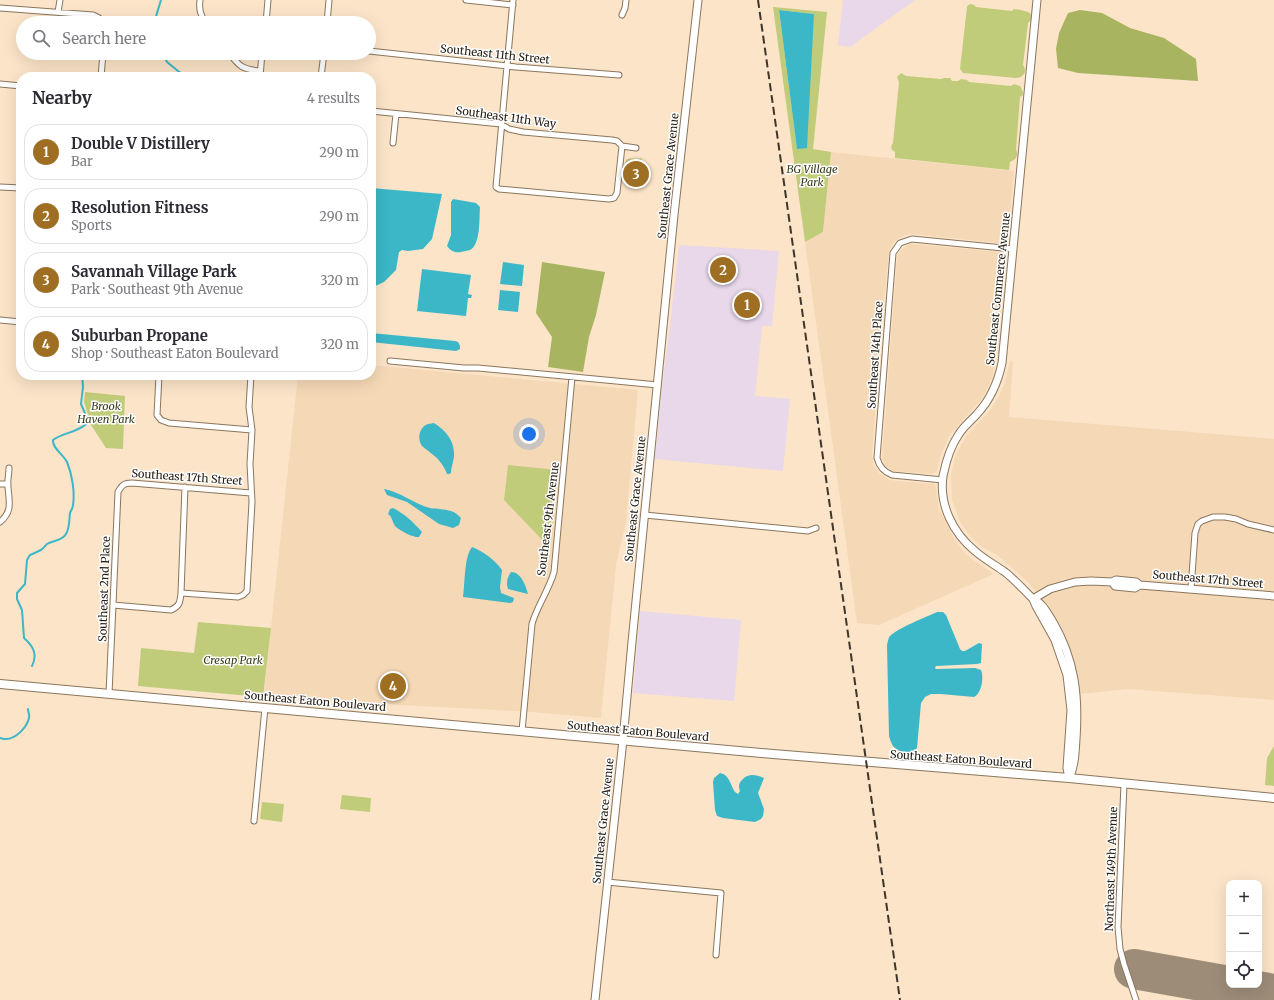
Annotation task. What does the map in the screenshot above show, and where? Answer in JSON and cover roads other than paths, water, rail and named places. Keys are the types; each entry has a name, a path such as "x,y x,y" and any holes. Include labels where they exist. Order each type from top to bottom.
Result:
{"main road":[{"name":"Southeast Eaton Boulevard","path":"0,684 859,762 1069,778 1274,798"}],"street":[{"path":"58,12 60,0"},
{"path":"200,0 201,16"},
{"path":"267,16 268,0"},
{"path":"328,16 329,0"},
{"path":"466,0 513,2 496,187 499,189 601,199 614,198 617,193 622,146"},
{"path":"622,15 626,0"},
{"name":"Southeast Grace Avenue","path":"595,1000 623,740 674,215 698,0"},
{"name":"Southeast Commerce Avenue","path":"1038,0 1004,354 1000,374 987,401 955,439 946,458 943,480 944,497 947,510 952,524 960,535 974,550 1012,578 1033,599 1039,602 1058,631 1069,659 1077,698 1074,768 1069,778"},
{"path":"0,8 95,16"},
{"name":"Southeast 11th Street","path":"376,52 619,76"},
{"path":"102,72 103,60"},
{"path":"234,60 239,66 248,70 260,71 261,60"},
{"path":"322,72 323,60"},
{"path":"0,84 16,86"},
{"name":"Southeast 11th Way","path":"376,112 501,124 509,129 523,132 612,140 617,141 622,146 636,148"},
{"path":"393,143 396,114"},
{"path":"0,186 16,188"},
{"name":"Southeast 14th Place","path":"943,480 894,476 881,468 878,461 877,453 892,258 894,251 898,245 905,240 912,239 1013,249"},
{"path":"0,320 16,322"},
{"path":"390,361 658,386"},
{"name":"Southeast 9th Avenue","path":"522,731 532,624 536,611 550,585 554,572 572,377"},
{"path":"159,380 157,415 161,420 169,423 252,430"},
{"path":"182,592 238,597 247,591 252,502 250,464 252,430 249,407 251,380"},
{"path":"0,522 8,515 9,468"},
{"name":"Southeast 17th Street","path":"121,486 126,483 132,483 251,493"},
{"path":"0,484 8,484"},
{"name":"Southeast 2nd Place","path":"109,694 118,492 121,486"},
{"path":"113,606 171,610 177,607 182,592 185,487"},
{"path":"645,515 808,530 816,528"},
{"path":"1191,589 1195,533 1198,524 1202,521 1213,517 1225,517 1274,530"},
{"name":"Southeast 17th Street","path":"1033,599 1050,589 1066,583 1083,581 1112,582 1115,586 1135,588 1140,585 1274,596"},
{"path":"254,821 265,708"},
{"name":"Northeast 149th Avenue","path":"1124,784 1118,927 1120,949 1136,1000"},
{"path":"607,882 721,893 716,955"}],"water":[{"path":"779,10 814,14 807,148 797,149"},
{"path":"376,188 442,194 432,239 423,249 408,251 402,250 399,252 396,270 384,282 376,286"},
{"path":"453,199 476,203 480,207 478,237 474,247 461,252 455,252 447,246 451,235 451,202"},
{"path":"503,262 524,265 522,286 500,284"},
{"path":"422,269 471,275 468,294 472,295 471,298 468,298 466,316 417,311"},
{"path":"500,290 520,292 518,312 498,310"},
{"path":"376,333 455,341 458,342 460,346 460,349 456,351 376,343"},
{"path":"434,423 446,433 452,442 454,457 451,473 449,474 447,474 439,460 420,443 419,437 421,430 428,424"},
{"path":"384,489 424,506 454,512 461,518 459,525 453,528 439,524 407,502 387,495"},
{"path":"393,508 409,518 422,532 419,537 409,535 396,527 388,514 390,509"},
{"path":"472,547 488,556 502,570 500,587 501,593 514,598 513,602 510,603 463,597 466,564 469,551"},
{"path":"511,572 518,574 528,594 508,589 507,580"},
{"path":"937,612 943,612 946,615 962,651 965,651 979,643 982,644 981,663 936,666 935,668 975,668 981,670 982,685 977,695 974,697 931,694 925,697 921,703 917,748 912,752 905,753 893,746 889,736 887,645 889,637 894,633 905,626"},
{"path":"720,773 728,778 735,792 738,794 740,791 740,783 745,777 753,775 764,778 758,793 764,809 761,819 755,822 717,816 715,810 713,782 714,778"}],"waterway":[{"path":"156,16 161,0"},
{"path":"166,60 180,72"},
{"path":"32,666 35,658 34,650 24,638 22,610 17,599 17,593 25,584 27,560 30,555 42,550 47,544 62,538 68,529 70,513 74,500 73,483 67,462 54,446 53,440 61,435 79,429 87,423 87,418 81,404 82,380"},
{"path":"0,738 4,739 14,737 20,732 28,721 28,709"}],"railway":[{"path":"758,0 900,1000"}],"place":[{"name":"Savannah Village Park","path":"636,174"},
{"name":"Resolution Fitness","path":"723,270"},
{"name":"Double V Distillery","path":"747,305"},
{"name":"Suburban Propane","path":"393,686"}],"park label":[{"name":"BG Village Park","path":"812,175"},
{"name":"Brook Haven Park","path":"106,412"},
{"name":"Cresap Park","path":"233,660"}]}
